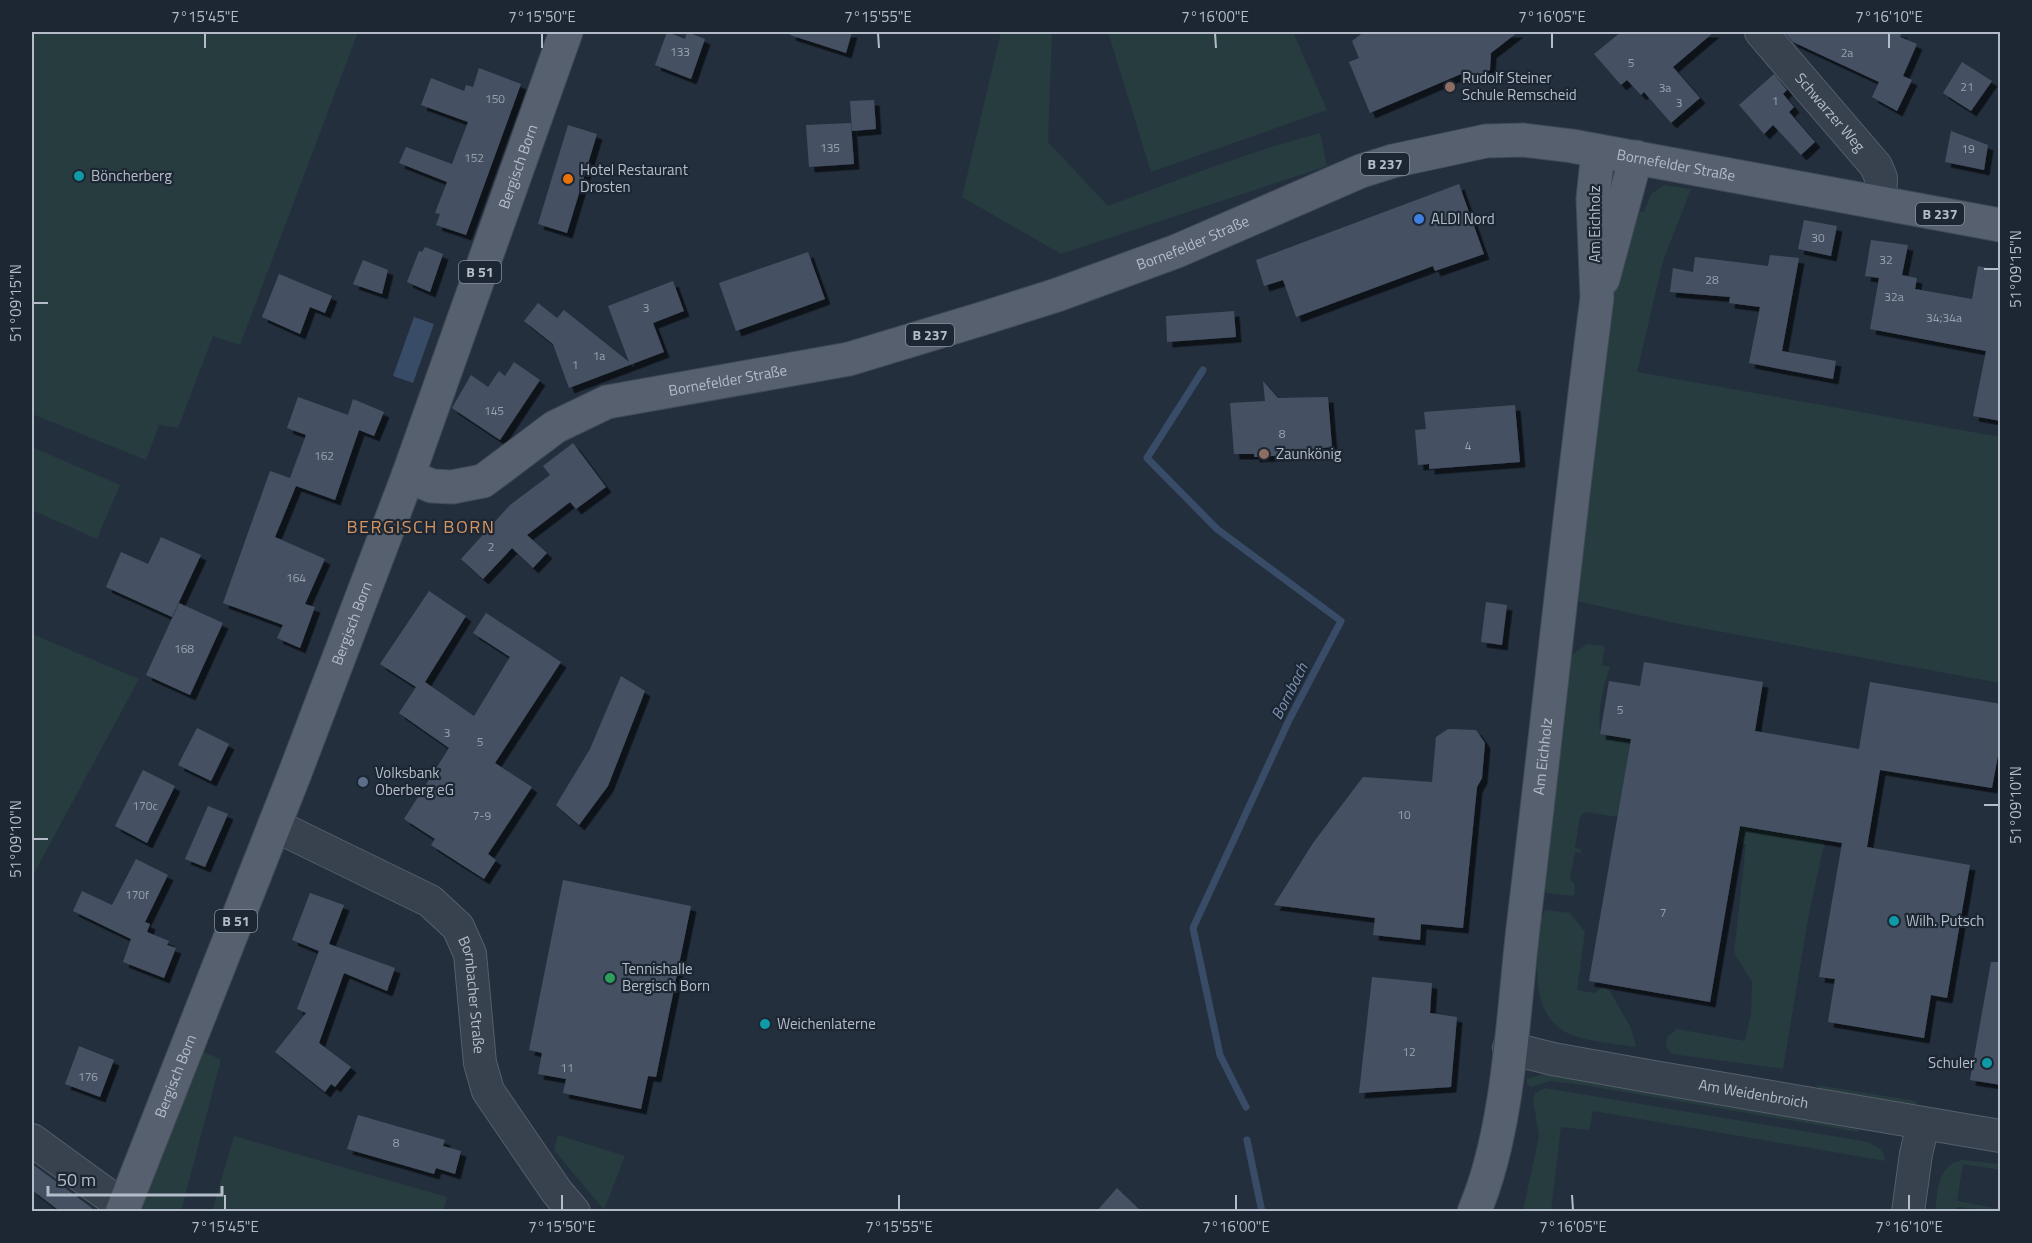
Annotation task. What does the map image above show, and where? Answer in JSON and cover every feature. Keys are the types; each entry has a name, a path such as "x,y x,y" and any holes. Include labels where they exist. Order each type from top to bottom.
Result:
{"main road":[{"name":"Bergisch Born","path":"123,1210 408,476 566,32"},
{"name":"Bornefelder Straße","path":"408,476 432,486 452,487 483,481 555,427 607,402 849,359 981,320 1178,251 1361,171 1393,161 1486,141 1538,141 2001,225"},
{"name":"Am Eichholz","path":"1474,1212 1491,1162 1502,1106 1597,298 1593,199 1598,151"},
{"name":"Am Eichholz","path":"1597,298 1617,236 1636,157"}],"street":[{"name":"Schwarzer Weg","path":"1761,32 1876,166 1881,178 1880,203"},
{"name":"Bornbacher Straße","path":"274,825 430,901 458,927 470,954 483,1077 498,1108 566,1202"},
{"name":"Am Weidenbroich","path":"1509,1048 1595,1066 2001,1136"},
{"path":"1908,1212 1916,1154 1923,1124"},
{"path":"32,1140 123,1210"}],"green space":[{"path":"32,32 358,32 240,345 213,336 178,428 159,425 146,460 32,414"},
{"path":"1001,32 1052,32 1048,142 1108,206 1240,158 1320,133 1327,166 1061,254 962,197"},
{"path":"1108,32 1293,32 1327,110 1151,172"},
{"path":"1664,185 1691,189 1663,261 1637,372 2000,437 2000,683 1679,624 1573,600 1612,298 1634,210 1644,212 1651,194"},
{"path":"32,447 120,485 97,539 32,510"},
{"path":"32,634 139,679 32,877"},
{"path":"1587,644 1605,646 1602,665 1610,667 1601,700 1600,734 1631,739 1620,804 1825,840 1808,919 1783,1069 1672,1054 1666,1046 1667,1037 1677,1029 1745,1041 1751,1013 1752,982 1734,953 1746,844 1737,845 1656,823 1586,812 1580,816 1575,848 1581,849 1581,853 1575,852 1570,879 1575,884 1574,896 1546,893 1541,888 1566,659"},
{"path":"1545,910 1570,913 1585,932 1577,990 1594,993 1603,987 1608,988 1631,1028 1636,1045 1634,1047 1576,1037 1555,1024 1546,1012 1540,998 1537,967 1541,919"},
{"path":"201,1050 221,1060 181,1211 136,1212"},
{"path":"1550,1072 1857,1124 1858,1132 1583,1085 1551,1081 1531,1087 1527,1084 1527,1079"},
{"path":"1817,1085 1916,1101 1916,1111 1821,1094"},
{"path":"1545,1088 1868,1142 1881,1149 1886,1161 1593,1111 1589,1130 1561,1127 1551,1211 1523,1211 1539,1136 1533,1098 1535,1093"},
{"path":"558,1135 625,1156 604,1210 554,1150"},
{"path":"234,1136 447,1197 443,1211 212,1211"},
{"path":"1962,1160 2000,1164 2000,1170 1963,1164 1957,1201 2000,1209 2000,1211 1957,1207 1956,1211 1935,1211 1938,1187 1943,1173 1948,1167"}],"water":[{"path":"414,317 434,324 413,383 393,376"}],"building":[{"path":"667,32 685,39 687,32 705,39 691,79 655,65"},
{"path":"791,32 852,32 846,53 790,35"},
{"path":"1364,32 1518,32 1491,53 1490,70 1471,78 1468,71 1370,113 1349,62 1359,58 1352,41"},
{"path":"1621,32 1714,32 1673,67 1700,98 1671,123 1644,92 1641,95 1627,80 1621,85 1594,54"},
{"path":"1784,32 1902,32 1900,37 1917,44 1903,76 1912,80 1897,111 1872,97 1879,82 1793,42"},
{"path":"1962,62 1992,81 1971,111 1943,93"},
{"path":"479,68 521,84 466,235 436,225 440,214 435,213 447,182 399,163 406,147 452,164 468,122 421,105 431,78 464,91 466,85 473,87"},
{"path":"1774,74 1787,90 1783,94 1794,107 1789,112 1815,142 1801,155 1773,125 1764,134 1739,105"},
{"path":"874,100 876,129 852,131 850,101"},
{"path":"851,123 854,164 809,167 806,125"},
{"name":"Hotel Restaurant Drosten","path":"568,125 597,134 567,233 538,224"},
{"path":"1951,131 1988,145 1984,170 1945,162"},
{"name":"ALDI Nord","path":"1459,184 1484,254 1435,271 1433,266 1296,317 1283,280 1264,286 1256,260"},
{"path":"1804,220 1837,226 1831,256 1798,249"},
{"path":"1871,240 1908,245 1902,275 1917,278 1915,289 1972,299 1978,266 2001,271 2001,421 1973,416 1986,351 1870,329 1879,278 1865,276"},
{"path":"425,247 443,254 430,292 407,282 419,251 422,252"},
{"path":"808,252 825,299 736,331 719,283"},
{"path":"1770,255 1799,258 1782,351 1836,361 1833,379 1749,363 1760,307 1729,303 1730,297 1670,292 1673,268 1693,272 1695,257 1768,266"},
{"path":"363,260 388,270 382,294 353,284"},
{"path":"279,274 332,296 325,313 310,307 300,334 262,317"},
{"path":"673,281 684,311 653,323 664,352 569,388 553,344 524,321 538,303 557,318 564,310 629,362 608,306"},
{"path":"1234,311 1236,337 1167,342 1166,316"},
{"path":"514,362 540,380 500,440 452,408 471,375 488,387 499,371 505,376"},
{"path":"1263,381 1278,398 1328,397 1332,447 1312,449 1312,454 1254,457 1254,454 1234,454 1230,403 1265,401"},
{"path":"298,397 348,415 353,399 384,412 374,436 359,430 335,500 296,486 275,537 325,559 305,604 315,607 300,648 277,638 283,625 223,603 270,471 290,478 306,435 287,428"},
{"path":"1515,405 1520,462 1429,469 1429,464 1418,465 1415,430 1426,429 1424,412"},
{"path":"573,443 606,487 576,509 570,502 527,535 547,553 533,568 512,548 483,579 461,559 510,505 550,475 543,466"},
{"path":"161,537 201,555 172,617 106,587 121,552 148,564"},
{"path":"429,591 466,616 425,682 474,716 510,657 473,633 486,613 561,662 495,763 532,787 488,854 496,860 484,879 431,845 435,839 404,819 449,748 399,713 416,687 380,664"},
{"path":"1486,602 1507,605 1502,645 1481,642"},
{"path":"179,603 223,623 190,695 146,675"},
{"path":"1644,662 1763,682 1755,731 1859,749 1870,682 2001,704 2001,739 1992,788 1880,770 1867,847 1970,865 1947,998 1931,995 1924,1038 1828,1022 1835,979 1819,977 1842,843 1740,826 1710,1002 1589,981 1631,739 1600,734 1609,681 1640,686"},
{"path":"621,676 645,691 608,786 579,825 556,805 590,749"},
{"path":"197,728 229,744 211,781 178,765"},
{"path":"1448,729 1476,730 1485,743 1482,778 1477,787 1463,928 1421,924 1420,940 1373,935 1375,918 1274,905 1313,843 1363,777 1432,782 1436,737"},
{"path":"143,770 175,786 147,843 115,826"},
{"path":"208,806 228,814 205,867 185,859"},
{"path":"136,859 168,875 145,922 150,924 147,932 169,941 167,945 176,948 164,978 123,962 131,939 73,911 82,891 112,905"},
{"name":"Tennishalle Bergisch Born","path":"563,880 691,906 656,1077 648,1076 641,1109 563,1093 566,1079 538,1074 542,1053 529,1050"},
{"path":"310,893 344,905 329,944 395,968 387,991 344,973 319,1043 351,1067 335,1087 331,1084 325,1092 275,1052 306,1013 297,1009 319,951 292,940"},
{"path":"1991,962 2001,962 2001,1085 1970,1080"},
{"path":"1372,977 1432,983 1430,1013 1457,1017 1451,1087 1359,1093"},
{"path":"79,1046 114,1060 100,1097 65,1084"},
{"path":"358,1115 445,1140 443,1146 461,1151 455,1174 436,1168 434,1174 347,1149"},
{"path":"32,1164 97,1212 61,1212 32,1190"},
{"path":"1117,1188 1142,1212 1096,1212"}],"waterway":[{"name":"Bornbach","path":"1203,370 1147,458 1217,529 1341,621 1289,720 1193,928 1220,1055 1246,1107"},
{"name":"Bornbach","path":"1247,1140 1262,1212"}],"place":[{"name":"Rudolf Steiner Schule Remscheid","path":"1450,87"},
{"name":"Böncherberg","path":"79,176"},
{"name":"Hotel Restaurant Drosten","path":"568,179"},
{"name":"ALDI Nord","path":"1419,219"},
{"name":"Zaunkönig","path":"1264,454"},
{"name":"Volksbank Oberberg eG","path":"363,782"},
{"name":"Wilh. Putsch","path":"1894,921"},
{"name":"Tennishalle Bergisch Born","path":"610,978"},
{"name":"Weichenlaterne","path":"765,1024"},
{"name":"Schuler","path":"1987,1063"}],"district":[{"name":"BERGISCH BORN","path":"421,527"}]}
